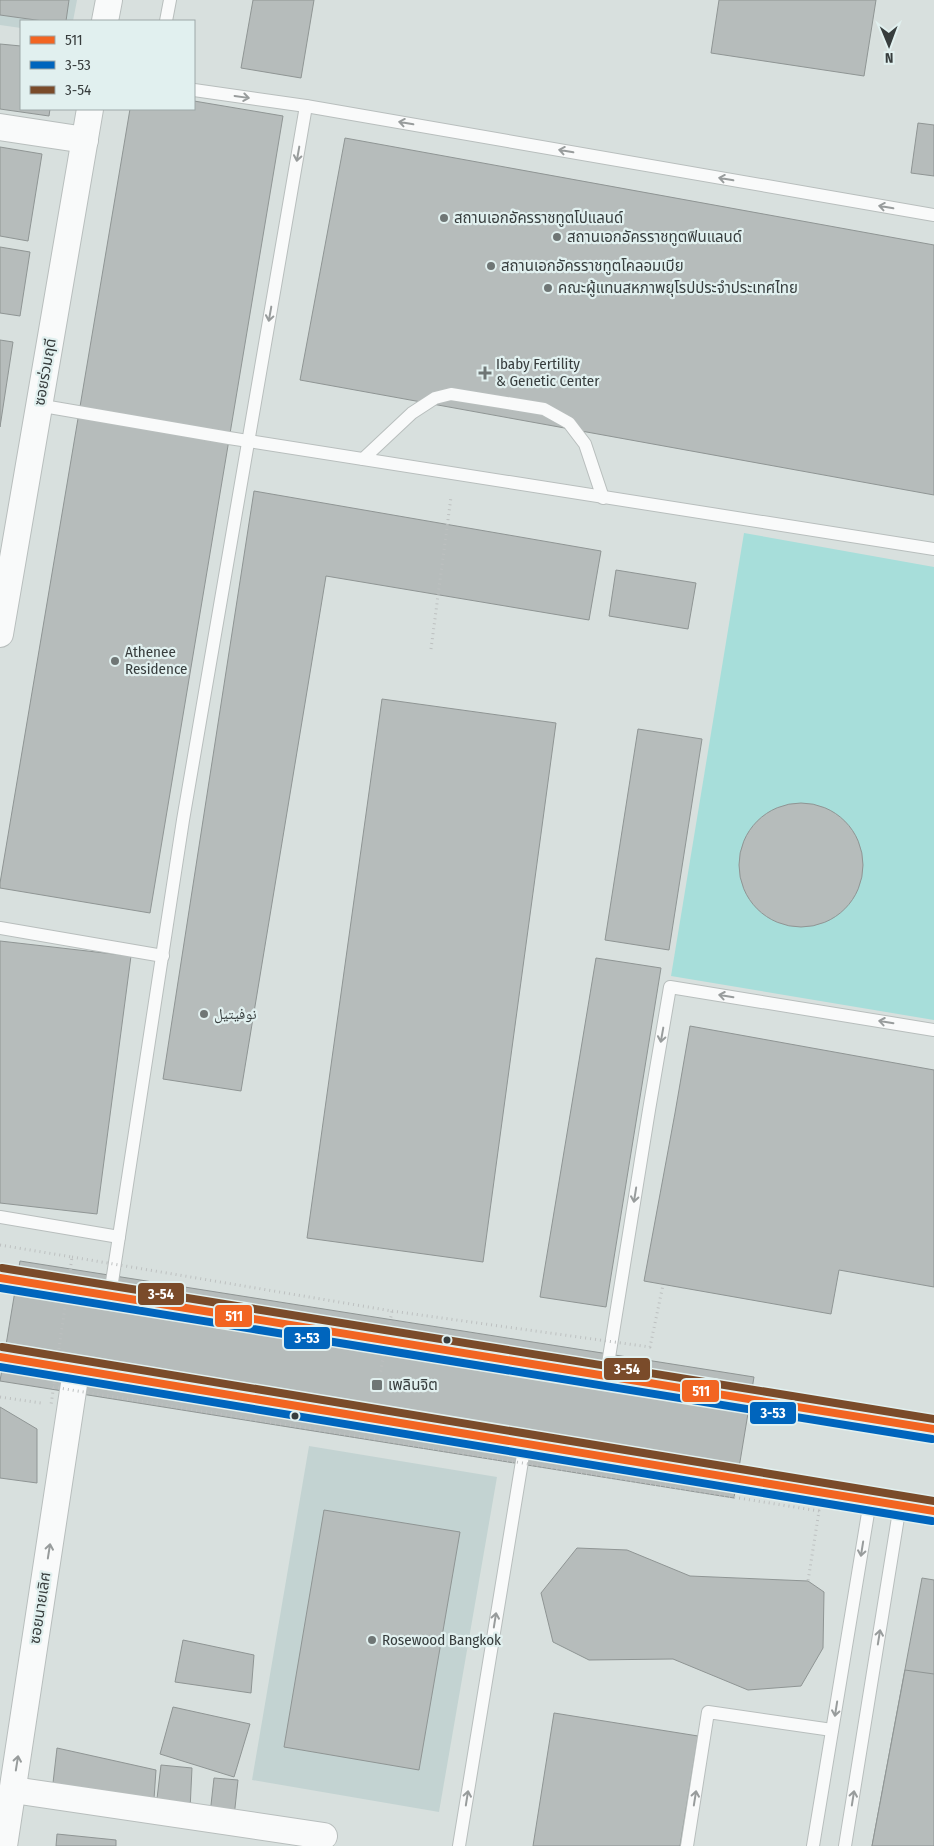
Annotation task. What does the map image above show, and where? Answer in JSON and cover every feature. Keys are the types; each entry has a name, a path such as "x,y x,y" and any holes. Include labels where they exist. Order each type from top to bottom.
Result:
{"main road":[{"path":"0,1278 934,1429"},
{"path":"0,1358 934,1511"}],"street":[{"path":"105,20 109,0"},
{"name":"ซอยร่วมฤดี","path":"0,634 90,110"},
{"path":"0,127 85,140"},
{"name":"ซอยนายเลิศ","path":"4,1846 76,1371"},
{"path":"13,1790 324,1835"}],"lane":[{"path":"166,20 170,0"},
{"path":"195,90 306,106 934,215"},
{"path":"110,1295 183,820 306,106"},
{"path":"363,459 412,412 434,398 451,394 534,407 544,409 569,423 585,444 603,498"},
{"path":"39,408 49,407 603,498 934,549"},
{"path":"0,928 162,956"},
{"path":"606,1376 670,986 934,1030"},
{"path":"0,1217 119,1237"},
{"path":"459,1846 525,1443"},
{"path":"813,1846 870,1501"},
{"path":"845,1846 900,1505"},
{"path":"687,1846 708,1712 832,1730"}],"path":[{"path":"431,648 454,474"},
{"path":"0,1245 392,1311 650,1347 663,1285"},
{"path":"0,1397 51,1405 72,1257"},
{"path":"380,1375 392,1311"},
{"path":"53,1387 819,1511 808,1581"}],"shaded area":[{"path":"0,0 77,0 73,20 20,20 20,28 0,25"},
{"path":"744,533 934,567 934,1020 671,976"},
{"path":"309,1446 497,1477 439,1812 252,1780"}],"building":[{"path":"0,0 69,0 66,20 36,20 0,15"},
{"path":"253,0 314,0 301,78 241,68"},
{"path":"719,0 876,0 864,76 711,53"},
{"path":"0,44 20,46 20,110 50,110 49,116 0,109"},
{"name":"Athenee Residence","path":"195,101 283,116 150,913 0,888 130,110 195,110"},
{"path":"918,123 934,125 934,176 911,173"},
{"path":"345,138 934,245 934,495 300,380"},
{"path":"0,147 42,154 28,241 0,236"},
{"path":"0,247 30,252 20,316 0,313"},
{"path":"0,340 13,342 0,427"},
{"path":"254,491 601,551 589,620 326,576 241,1091 163,1079"},
{"path":"616,570 696,583 688,629 609,616"},
{"path":"382,699 556,723 483,1262 307,1238"},
{"path":"638,729 702,739 669,950 605,940"},
{"path":"801,803 825,808 845,821 858,841 863,865 858,889 845,909 825,922 801,927 777,922 757,909 744,889 739,865 744,841 757,821 777,808"},
{"path":"0,941 131,956 97,1214 0,1203"},
{"path":"596,958 661,968 606,1307 540,1297"},
{"path":"690,1026 934,1070 934,1287 839,1270 831,1314 644,1281"},
{"name":"เพลินจิต","path":"20,1261 754,1377 734,1498 0,1381"},
{"path":"0,1407 37,1429 37,1483 0,1478"},
{"name":"Rosewood Bangkok","path":"324,1510 460,1532 419,1770 284,1747"},
{"path":"577,1548 627,1550 690,1576 808,1581 824,1592 823,1648 801,1686 748,1690 673,1659 589,1660 553,1642 541,1593"},
{"path":"922,1578 934,1580 934,1846 872,1846"},
{"path":"183,1640 254,1655 251,1693 175,1682"},
{"path":"905,1670 934,1674 934,1846 872,1846"},
{"path":"173,1707 250,1724 234,1777 160,1754"},
{"path":"554,1713 698,1736 680,1846 533,1846"},
{"path":"57,1748 156,1770 154,1799 53,1783"},
{"path":"161,1765 192,1768 190,1810 156,1807"},
{"path":"214,1778 238,1780 234,1817 210,1814"},
{"path":"57,1834 116,1840 116,1846 56,1846"}],"transit line":[{"name":"3-54","path":"2,1268 934,1419"},
{"name":"511","path":"0,1278 934,1429"},
{"name":"3-53","path":"0,1288 932,1439"},
{"name":"3-54","path":"2,1347 934,1501"},
{"name":"511","path":"0,1357 934,1511"},
{"name":"3-53","path":"0,1367 932,1521"}],"place":[{"name":"สถานเอกอัครราชทูตโปแลนด์","path":"444,218"},
{"name":"สถานเอกอัครราชทูตฟินแลนด์","path":"557,237"},
{"name":"สถานเอกอัครราชทูตโคลอมเบีย","path":"491,266"},
{"name":"คณะผู้แทนสหภาพยุโรปประจำประเทศไทย","path":"548,288"},
{"name":"Ibaby Fertility & Genetic Center","path":"485,373"},
{"name":"Athenee Residence","path":"115,661"},
{"name":"نوفيتيل","path":"204,1014"},
{"name":"เพลินจิต","path":"377,1385"},
{"name":"Rosewood Bangkok","path":"372,1640"}]}
